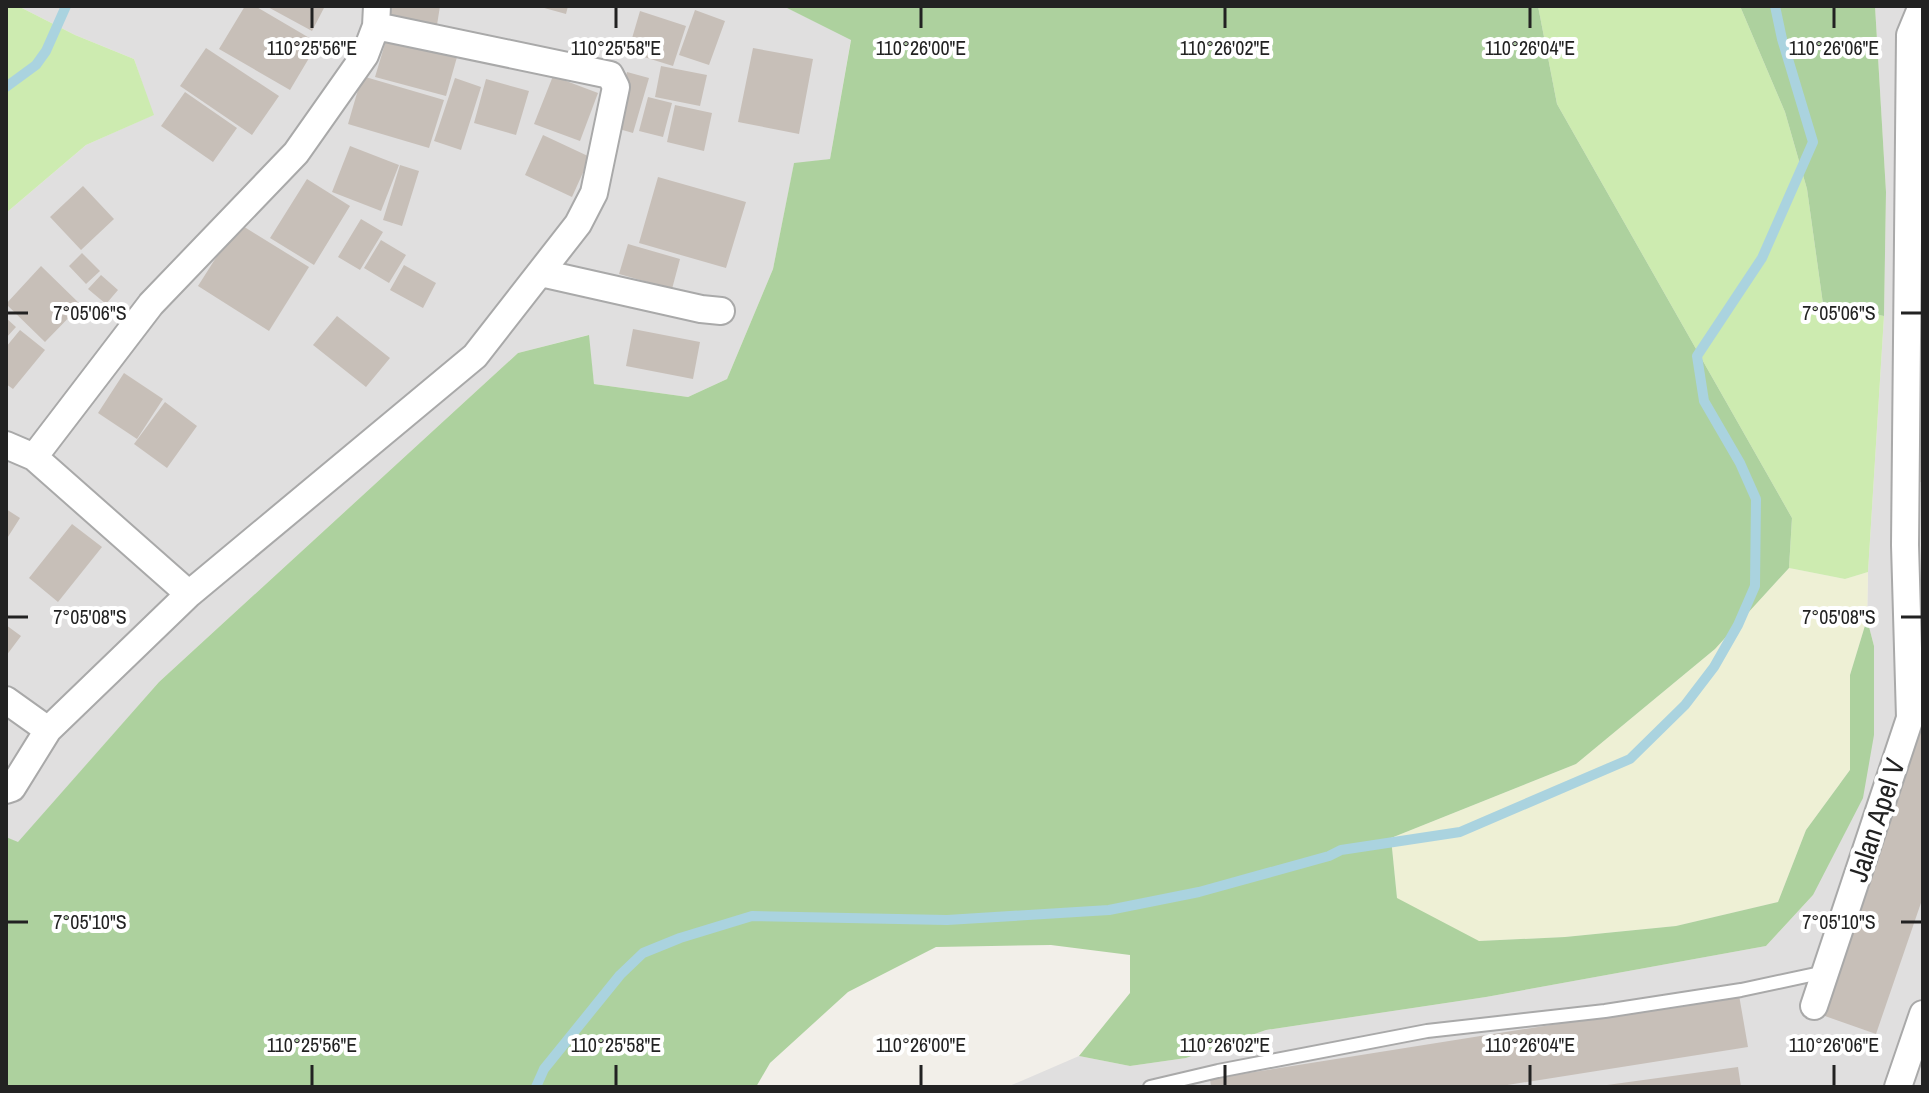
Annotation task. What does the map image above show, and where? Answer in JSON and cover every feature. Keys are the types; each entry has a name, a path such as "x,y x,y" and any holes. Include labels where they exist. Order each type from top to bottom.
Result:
{"street":[{"path":"1910,718 1905,545 1910,35 1922,6"},
{"path":"6,790 12,788 48,730 189,594 475,356 578,224 594,193 615,82 610,75 377,16 365,55 296,153 151,304 34,457"},
{"path":"541,273 721,311"},
{"path":"6,445 34,457 189,594"},
{"name":"Jalan Apel V","path":"1814,1006 1923,681"},
{"path":"6,700 48,730"},
{"path":"1898,1087 1923,1014"}],"lane":[{"path":"1150,1087 1231,1068 1427,1031 1605,1011 1741,990 1825,972"}],"shaded area":[{"path":"18,6 783,6 851,39 830,159 794,164 773,269 727,379 688,397 594,384 588,335 518,353 159,682 18,843 6,837 6,213 86,145 153,115 134,59 75,35"},
{"path":"1875,6 1923,6 1923,1087 1007,1087 1079,1056 1130,1066 1186,1058 1266,1030 1486,997 1766,946 1813,895 1874,646 1867,619 1868,572 1884,316 1886,192"}],"green space":[{"path":"6,6 18,6 75,35 134,59 154,115 86,145 6,213"},
{"path":"783,6 1538,6 1557,104 1792,518 1789,568 1715,649 1576,764 1391,838 1397,898 1479,941 1565,937 1676,926 1778,902 1806,830 1850,770 1850,675 1867,619 1874,646 1874,735 1863,798 1813,895 1766,946 1486,997 1266,1030 1186,1058 1130,1066 1079,1056 1130,993 1130,955 1051,945 936,947 848,992 770,1063 756,1087 6,1087 6,837 18,842 159,682 518,353 589,335 594,384 688,397 727,379 773,269 794,163 830,159 851,40"},
{"path":"1538,6 1740,6 1785,112 1807,189 1823,304 1884,316 1868,572 1845,579 1789,568 1792,518 1557,104"},
{"path":"1740,6 1875,6 1886,192 1884,316 1823,304 1807,189 1785,112"},
{"path":"1789,568 1845,579 1868,572 1867,619 1850,675 1850,770 1806,830 1778,902 1676,926 1565,937 1478,941 1397,899 1391,838 1576,764 1715,649"}],"building":[{"path":"245,6 255,6 318,43 290,90 219,49"},
{"path":"266,6 325,6 312,31"},
{"path":"381,6 440,6 437,25 379,17"},
{"path":"537,6 568,6 566,14"},
{"path":"695,10 725,21 709,65 679,55"},
{"path":"640,11 686,26 673,66 628,52"},
{"path":"387,37 457,57 446,96 375,77"},
{"path":"206,48 279,96 252,135 180,86"},
{"path":"753,48 813,59 799,134 738,122"},
{"path":"661,66 707,75 700,106 655,97"},
{"path":"627,72 649,78 633,133 612,127"},
{"path":"362,76 444,100 429,148 348,124"},
{"path":"553,76 598,93 580,141 534,124"},
{"path":"455,78 481,87 461,150 434,141"},
{"path":"486,79 529,91 516,135 474,123"},
{"path":"185,92 237,128 213,162 161,126"},
{"path":"648,97 672,103 663,137 639,131"},
{"path":"675,105 712,113 704,151 667,142"},
{"path":"543,135 590,157 572,197 525,175"},
{"path":"350,146 399,165 381,211 332,192"},
{"path":"400,165 419,171 402,226 383,220"},
{"path":"658,177 746,202 726,268 639,243"},
{"path":"307,179 350,206 314,265 270,238"},
{"path":"83,186 114,219 81,250 50,217"},
{"path":"361,219 383,232 360,270 338,257"},
{"path":"238,223 309,267 269,331 198,286"},
{"path":"381,240 406,255 389,283 364,268"},
{"path":"628,244 680,259 672,289 619,274"},
{"path":"82,253 100,271 86,284 69,266"},
{"path":"404,265 436,283 423,308 390,290"},
{"path":"41,266 81,305 45,342 6,304"},
{"path":"101,275 118,290 106,304 88,289"},
{"path":"337,316 390,358 366,387 313,345"},
{"path":"6,318 16,327 6,338"},
{"path":"633,329 700,342 693,379 626,366"},
{"path":"20,330 45,350 13,389 6,384 6,347"},
{"path":"124,373 163,399 137,439 98,413"},
{"path":"1920,387 1923,387 1923,482 1917,482"},
{"path":"165,402 197,426 167,468 134,444"},
{"path":"6,509 20,518 6,540"},
{"path":"72,524 102,547 58,602 29,578"},
{"path":"6,625 21,636 6,656"},
{"path":"1922,721 1923,897 1876,1034 1822,1015"},
{"path":"1739,995 1748,1047 1495,1087 1211,1087 1210,1079"},
{"path":"1738,1067 1741,1087 1607,1087 1607,1085"}],"waterway":[{"path":"6,87 36,65 46,51 66,6"},
{"path":"536,1087 544,1069 620,975 643,953 752,916 947,920 1109,910 1199,892 1341,850 1460,832 1630,759 1685,705 1714,667 1738,625 1755,586 1756,499 1740,463 1704,401 1697,356 1762,258 1813,142 1775,6"}]}
